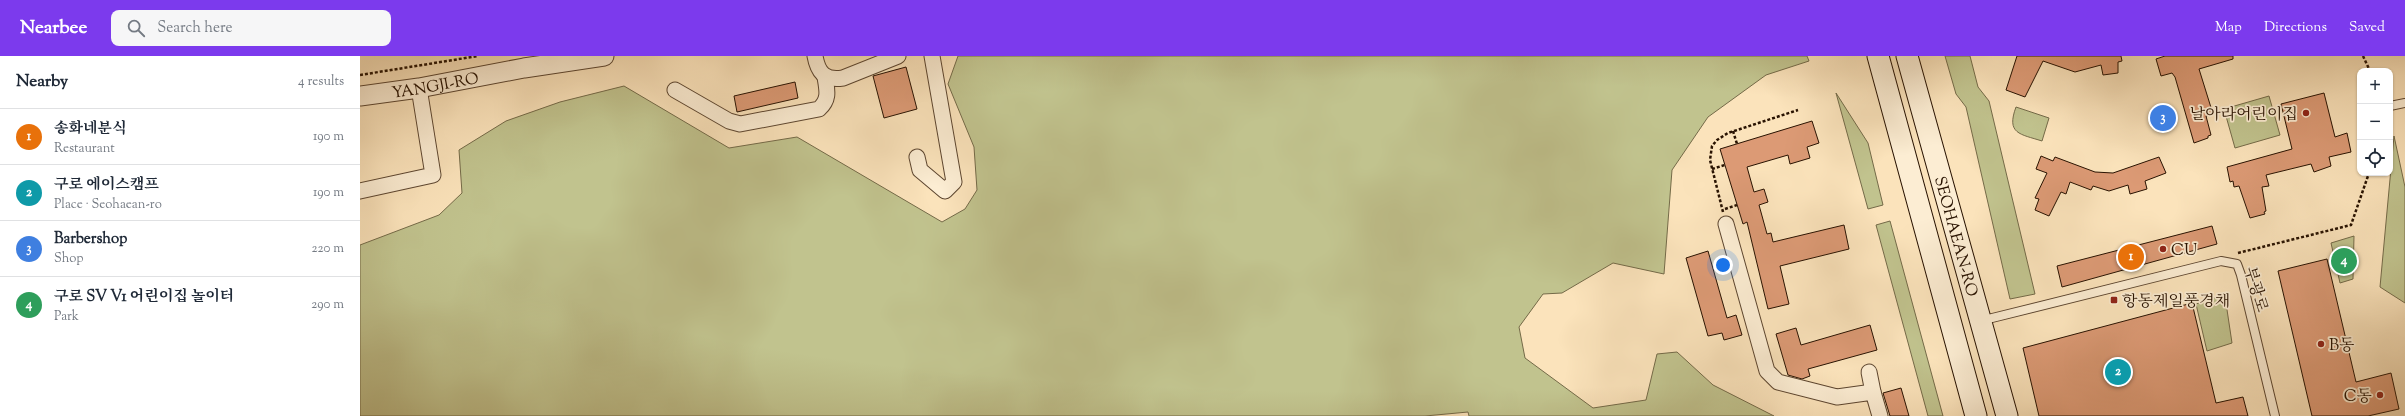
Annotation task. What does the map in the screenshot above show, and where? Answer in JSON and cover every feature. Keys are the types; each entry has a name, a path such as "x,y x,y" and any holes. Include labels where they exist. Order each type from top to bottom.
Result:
{"main road":[{"name":"SEOHAEAN-RO","path":"1878,56 1976,416"},
{"name":"SEOHAEAN-RO","path":"1907,56 1979,322 2007,416"}],"street":[{"name":"YANGJI-RO","path":"360,96 419,88 523,62 604,56"},
{"path":"676,90 729,121 740,124 819,109 825,103 828,95 825,77 821,72 816,56"},
{"path":"825,77 833,80 842,78 898,56"},
{"path":"917,156 920,170 945,191 954,182 932,56"},
{"path":"360,191 433,175 419,88"},
{"path":"1724,217 1767,371 1772,378 1778,382 1837,397 1873,392"},
{"path":"1868,372 1880,416"}],"lane":[{"path":"2393,105 2405,103"},
{"name":"부광로","path":"1979,322 2221,261 2237,264 2241,275 2275,416"}],"path":[{"path":"360,75 478,56"},
{"path":"2363,56 2369,68"},
{"path":"1737,205 1724,217 1710,160 1712,146 1717,140 1733,131 1798,110"},
{"path":"1733,131 1736,144"},
{"path":"1712,168 1725,165"},
{"path":"2234,254 2351,224 2368,176"}],"green space":[{"path":"958,56 1807,56 1809,61 1766,75 1708,117 1672,170 1664,274 1613,263 1562,293 1543,294 1519,327 1525,358 1593,408 1646,400 1657,354 1677,352 1713,385 1774,416 1469,416 1468,412 1425,416 360,416 360,245 439,215 462,193 459,150 506,121 560,102 624,86 729,148 797,137 942,222 965,209 977,190 974,147 948,84"},
{"path":"1945,56 1970,56 1978,87 1989,101 2035,294 2010,299 1966,107 1956,94"},
{"path":"1836,93 1868,143 1883,205 1868,209"},
{"path":"2269,96 2280,135 2235,148 2224,109"},
{"path":"2016,107 2049,118 2042,141 2027,137 2017,132 2013,123 2013,116"},
{"path":"2394,136 2405,187 2405,303 2380,287 2390,176 2393,176"},
{"path":"1890,221 1943,416 1928,416 1876,225"},
{"path":"2354,236 2353,279 2340,283 2331,243"},
{"path":"2217,297 2226,303 2232,343 2207,351 2196,304"}],"building":[{"path":"2017,56 2121,56 2122,61 2118,62 2118,73 2103,75 2101,65 2075,72 2043,61 2025,97 2006,90"},
{"path":"2165,56 2233,56 2233,59 2199,69 2213,114 2206,116 2211,135 2208,136 2208,138 2194,143 2175,77 2172,73 2161,76 2156,59"},
{"path":"906,67 917,109 884,118 873,76"},
{"path":"795,82 798,98 737,112 734,96"},
{"path":"2324,93 2335,137 2347,133 2351,152 2329,157 2331,166 2314,172 2311,164 2266,175 2269,186 2262,187 2266,211 2264,212 2265,214 2250,218 2239,186 2234,187 2233,181 2230,182 2227,167 2292,149 2281,104"},
{"path":"1812,121 1819,143 1807,147 1810,158 1790,164 1788,155 1747,167 1754,192 1764,189 1768,202 1759,205 1767,234 1771,233 1773,242 1844,225 1849,249 1780,266 1789,304 1768,309 1747,222 1743,224 1720,149"},
{"path":"2041,156 2053,161 2055,157 2095,172 2113,173 2159,157 2166,173 2145,181 2147,189 2130,194 2128,185 2109,191 2093,186 2091,190 2070,182 2066,194 2061,192 2049,216 2035,210 2039,199 2035,198 2047,173 2036,169"},
{"path":"2212,226 2217,244 2062,287 2057,266"},
{"path":"1708,251 1727,318 1736,315 1742,335 1724,340 1722,333 1708,336 1686,258"},
{"name":"B동","path":"2327,259 2356,382 2391,373 2399,409 2368,416 2312,416 2278,271"},
{"path":"2192,303 2216,403 2243,397 2248,416 2039,416 2023,348"},
{"path":"1870,325 1877,350 1808,369 1810,376 1802,379 1788,375 1776,334 1796,328 1801,345"},
{"path":"1901,388 1909,416 1890,416 1883,393"}],"place":[{"name":"날아라어린이집","path":"2306,113"},
{"name":"Barbershop","path":"2163,118"},
{"name":"CU","path":"2163,249"},
{"name":"송화네분식","path":"2131,257"},
{"name":"구로 SV V1 어린이집 놀이터","path":"2344,261"},
{"name":"항동제일풍경채","path":"2114,300"},
{"name":"B동","path":"2321,344"},
{"name":"구로 에이스캠프","path":"2118,372"},
{"name":"C동","path":"2380,395"}]}
